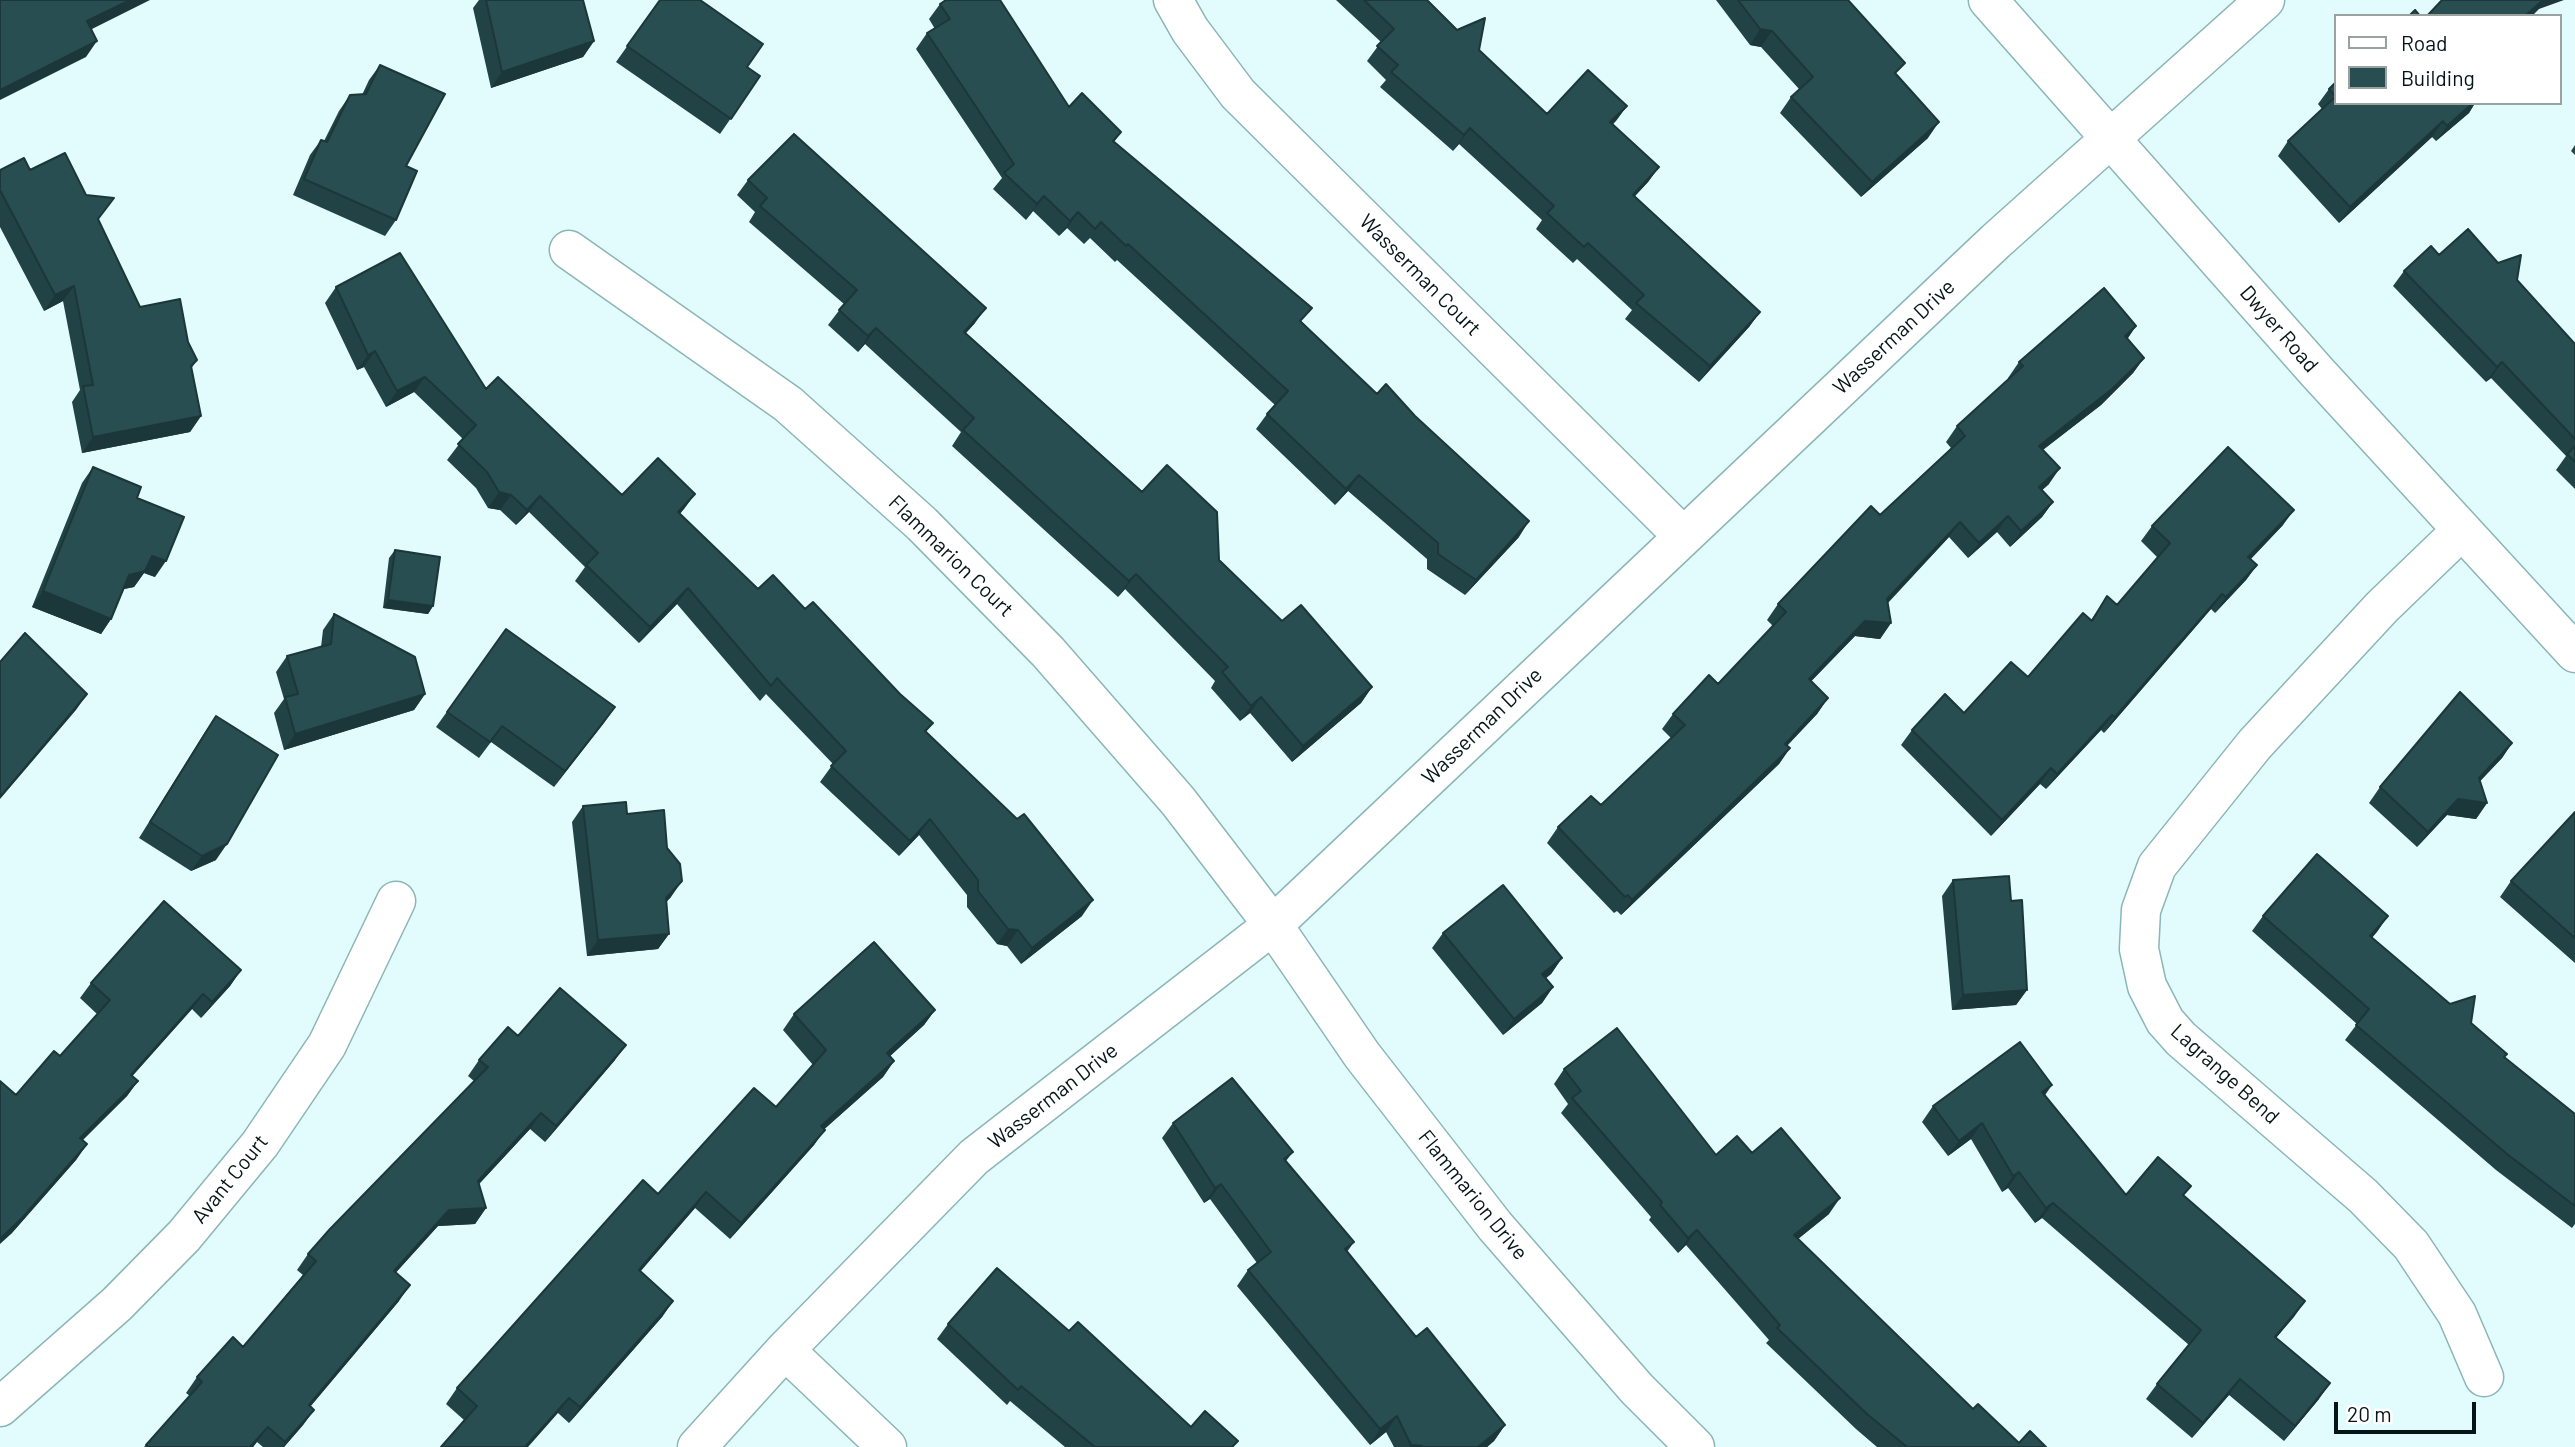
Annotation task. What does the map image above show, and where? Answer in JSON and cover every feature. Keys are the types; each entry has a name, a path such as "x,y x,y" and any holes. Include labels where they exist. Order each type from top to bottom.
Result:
{"street":[{"name":"Wasserman Court","path":"1173,0 1190,30 1238,94 1683,536"},
{"name":"Dwyer Road","path":"1988,0 2316,372 2575,653"},
{"name":"Wasserman Drive","path":"697,1447 785,1350 974,1157 1273,925 1683,536 2109,138 2265,0"},
{"name":"Flammarion Court","path":"569,250 788,404 922,524 1048,652 1144,761 1273,925"},
{"name":"Lagrange Bend","path":"2462,530 2382,607 2255,744 2157,866 2141,909 2138,949 2147,986 2165,1021 2181,1039 2363,1196 2411,1245 2457,1314 2484,1377"},
{"name":"Avant Court","path":"0,1407 136,1285 184,1236 260,1144 327,1045 396,901"},
{"name":"Flammarion Drive","path":"1273,925 1362,1055 1495,1226 1637,1389 1695,1447"},
{"path":"785,1350 887,1447"}],"building":[{"path":"0,0 130,0 87,21 97,41 0,90"},
{"path":"486,0 583,0 594,41 502,72"},
{"path":"660,0 700,0 763,44 747,67 760,76 731,119 627,46"},
{"path":"946,0 1000,0 1069,107 1082,93 1121,132 1113,141 1312,308 1300,321 1377,394 1386,384 1415,416 1529,521 1476,580 1438,554 1438,543 1359,475 1346,489 1267,414 1288,391 1128,244 1126,246 1101,222 1095,229 1078,212 1070,221 1044,196 1037,204 1004,173 1014,164 927,33 950,19 940,4"},
{"path":"1364,0 1427,0 1457,30 1485,18 1479,50 1547,114 1588,70 1627,106 1610,122 1659,167 1633,195 1760,312 1710,366 1636,303 1644,295 1588,243 1584,247 1547,213 1554,206 1470,128 1464,135 1391,72 1398,65 1377,46 1394,29"},
{"path":"1738,0 1848,0 1905,63 1895,73 1939,122 1872,182 1791,97 1813,77 1772,31 1760,29"},
{"path":"2442,0 2543,0 2527,14 2429,14"},
{"path":"380,65 445,94 406,166 417,171 396,220 304,179 321,140 327,142 350,95 366,94"},
{"path":"2334,98 2334,105 2471,105 2447,126 2443,121 2350,207 2288,141"},
{"path":"794,134 986,308 964,332 1142,492 1167,465 1217,512 1219,560 1282,621 1301,605 1372,687 1303,746 1261,697 1251,706 1222,672 1228,667 1136,574 1129,581 963,430 974,418 876,328 868,336 839,310 857,290 760,206 767,198 748,180"},
{"path":"65,153 86,195 114,198 98,219 140,307 180,299 188,342 197,360 191,366 201,416 93,437 83,386 93,385 74,286 55,295 0,190 0,170 24,158 30,170"},
{"path":"2468,229 2498,263 2521,255 2517,280 2575,344 2575,439 2502,362 2497,367 2404,271 2431,246 2439,255"},
{"path":"400,253 486,389 498,377 622,495 658,458 695,494 678,512 758,589 773,575 805,609 813,602 900,694 933,723 925,731 1017,819 1024,814 1093,900 1032,948 1018,930 1008,929 978,891 978,880 930,819 910,841 831,766 846,751 777,678 771,686 688,588 650,627 586,565 598,553 540,496 527,510 511,495 499,492 487,472 458,444 476,425 425,377 397,391 375,351 368,355 336,287"},
{"path":"2104,288 2136,326 2125,336 2144,358 2112,389 2039,446 2060,468 2039,487 2053,502 2021,531 2008,516 1979,543 1960,522 1887,599 1891,623 1865,621 1809,679 1828,698 1785,744 1790,748 1632,900 1628,895 1625,897 1558,827 1591,796 1601,805 1685,725 1673,714 1709,675 1718,684 1786,612 1778,604 1871,506 1880,515 1965,436 1957,426 2023,366 2019,362"},
{"path":"2575,446 2575,462 2567,454"},
{"path":"2228,447 2294,510 2248,557 2257,565 2226,597 2222,594 2115,717 2112,715 2057,774 2051,768 2002,820 1912,730 1945,694 1964,713 2011,662 2028,677 2083,613 2092,621 2107,596 2117,605 2170,543 2152,526"},
{"path":"93,467 141,487 137,498 184,517 166,561 152,556 145,571 129,575 111,619 43,591"},
{"path":"395,550 440,557 433,606 388,600"},
{"path":"334,614 415,657 425,694 295,734 285,697 298,694 287,656 331,644"},
{"path":"506,629 615,707 565,771 502,726 490,742 447,712"},
{"path":"25,633 87,694 0,797 0,662"},
{"path":"2460,692 2512,743 2479,778 2487,803 2458,799 2428,832 2380,787"},
{"path":"216,716 278,755 227,844 202,856 150,822"},
{"path":"626,802 627,814 664,810 667,848 680,864 682,881 666,898 669,934 598,940 583,806"},
{"path":"2575,812 2575,938 2511,881"},
{"path":"2317,854 2388,916 2370,936 2450,1004 2475,996 2471,1023 2507,1054 2504,1057 2575,1114 2575,1206 2507,1154 2356,1025 2369,1009 2263,916"},
{"path":"2009,876 2011,901 2022,900 2027,990 1963,995 1953,880"},
{"path":"1503,885 1562,958 1542,974 1553,987 1514,1019 1443,933"},
{"path":"164,901 241,970 212,1002 203,994 131,1075 138,1081 80,1138 87,1144 0,1239 0,1081 16,1095 54,1051 60,1056 110,1000 91,983"},
{"path":"874,942 935,1010 887,1053 894,1061 821,1126 825,1130 741,1223 706,1192 639,1270 673,1301 580,1407 569,1398 525,1447 441,1447 477,1406 457,1388 643,1180 658,1194 754,1088 776,1107 826,1050 794,1014"},
{"path":"560,988 626,1045 556,1126 541,1113 478,1181 486,1208 449,1210 394,1271 410,1285 309,1405 314,1410 285,1442 268,1427 250,1447 146,1445 202,1382 197,1377 233,1337 243,1347 316,1261 308,1254 330,1229 488,1067 479,1060 508,1027 518,1036"},
{"path":"1617,1028 1716,1155 1737,1136 1752,1153 1781,1128 1840,1198 1794,1235 1973,1409 1978,1404 2019,1443 2030,1431 2046,1447 1907,1447 1867,1414 1777,1328 1780,1325 1697,1230 1688,1238 1660,1205 1662,1202 1572,1098 1581,1091 1564,1069"},
{"path":"2020,1042 2052,1085 2042,1092 2126,1195 2158,1157 2191,1186 2183,1195 2305,1301 2275,1337 2330,1383 2295,1426 2240,1379 2203,1423 2157,1384 2201,1330 2053,1203 2046,1208 2019,1172 2013,1176 1982,1123 1959,1141 1933,1106"},
{"path":"1232,1078 1293,1152 1284,1159 1354,1242 1345,1249 1416,1337 1427,1328 1505,1425 1478,1447 1411,1445 1397,1416 1380,1429 1248,1270 1271,1252 1221,1184 1215,1188 1173,1123"},
{"path":"997,1268 1069,1331 1078,1322 1191,1427 1205,1411 1238,1441 1232,1447 1095,1447 1021,1386 1018,1390 948,1324"}]}
